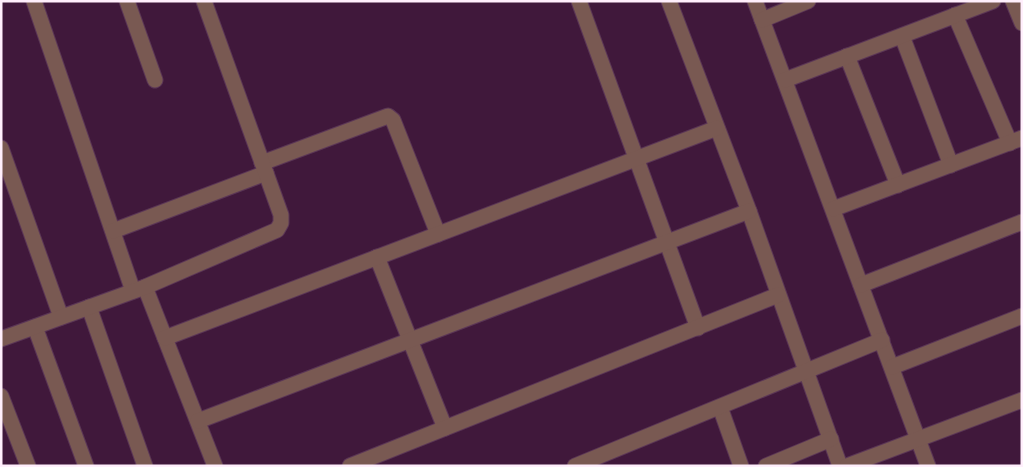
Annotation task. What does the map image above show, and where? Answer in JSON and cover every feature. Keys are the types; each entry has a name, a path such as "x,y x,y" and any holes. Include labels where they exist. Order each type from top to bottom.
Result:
{"street":[{"path":"34,1 113,230 139,289 165,338 215,466"},
{"path":"127,1 155,80"},
{"path":"1,339 139,289 277,230 281,223 281,215 204,1"},
{"path":"579,1 698,328"},
{"path":"669,1 749,211 840,466"},
{"path":"755,1 928,466"},
{"path":"762,20 808,1"},
{"path":"785,80 993,1"},
{"path":"1013,1 1022,23"},
{"path":"833,210 1016,141 955,16"},
{"path":"902,36 951,165"},
{"path":"847,56 898,185"},
{"path":"113,230 388,116 393,120 438,234"},
{"path":"165,338 717,128"},
{"path":"1,148 61,317"},
{"path":"198,422 749,211"},
{"path":"861,284 1022,222"},
{"path":"377,257 445,428"},
{"path":"350,466 778,295"},
{"path":"89,307 144,466"},
{"path":"892,367 1022,316"},
{"path":"35,326 86,466"},
{"path":"575,466 882,340"},
{"path":"1,396 28,466"},
{"path":"848,466 1022,400"},
{"path":"720,406 741,466"},
{"path":"774,464 831,439"}]}
